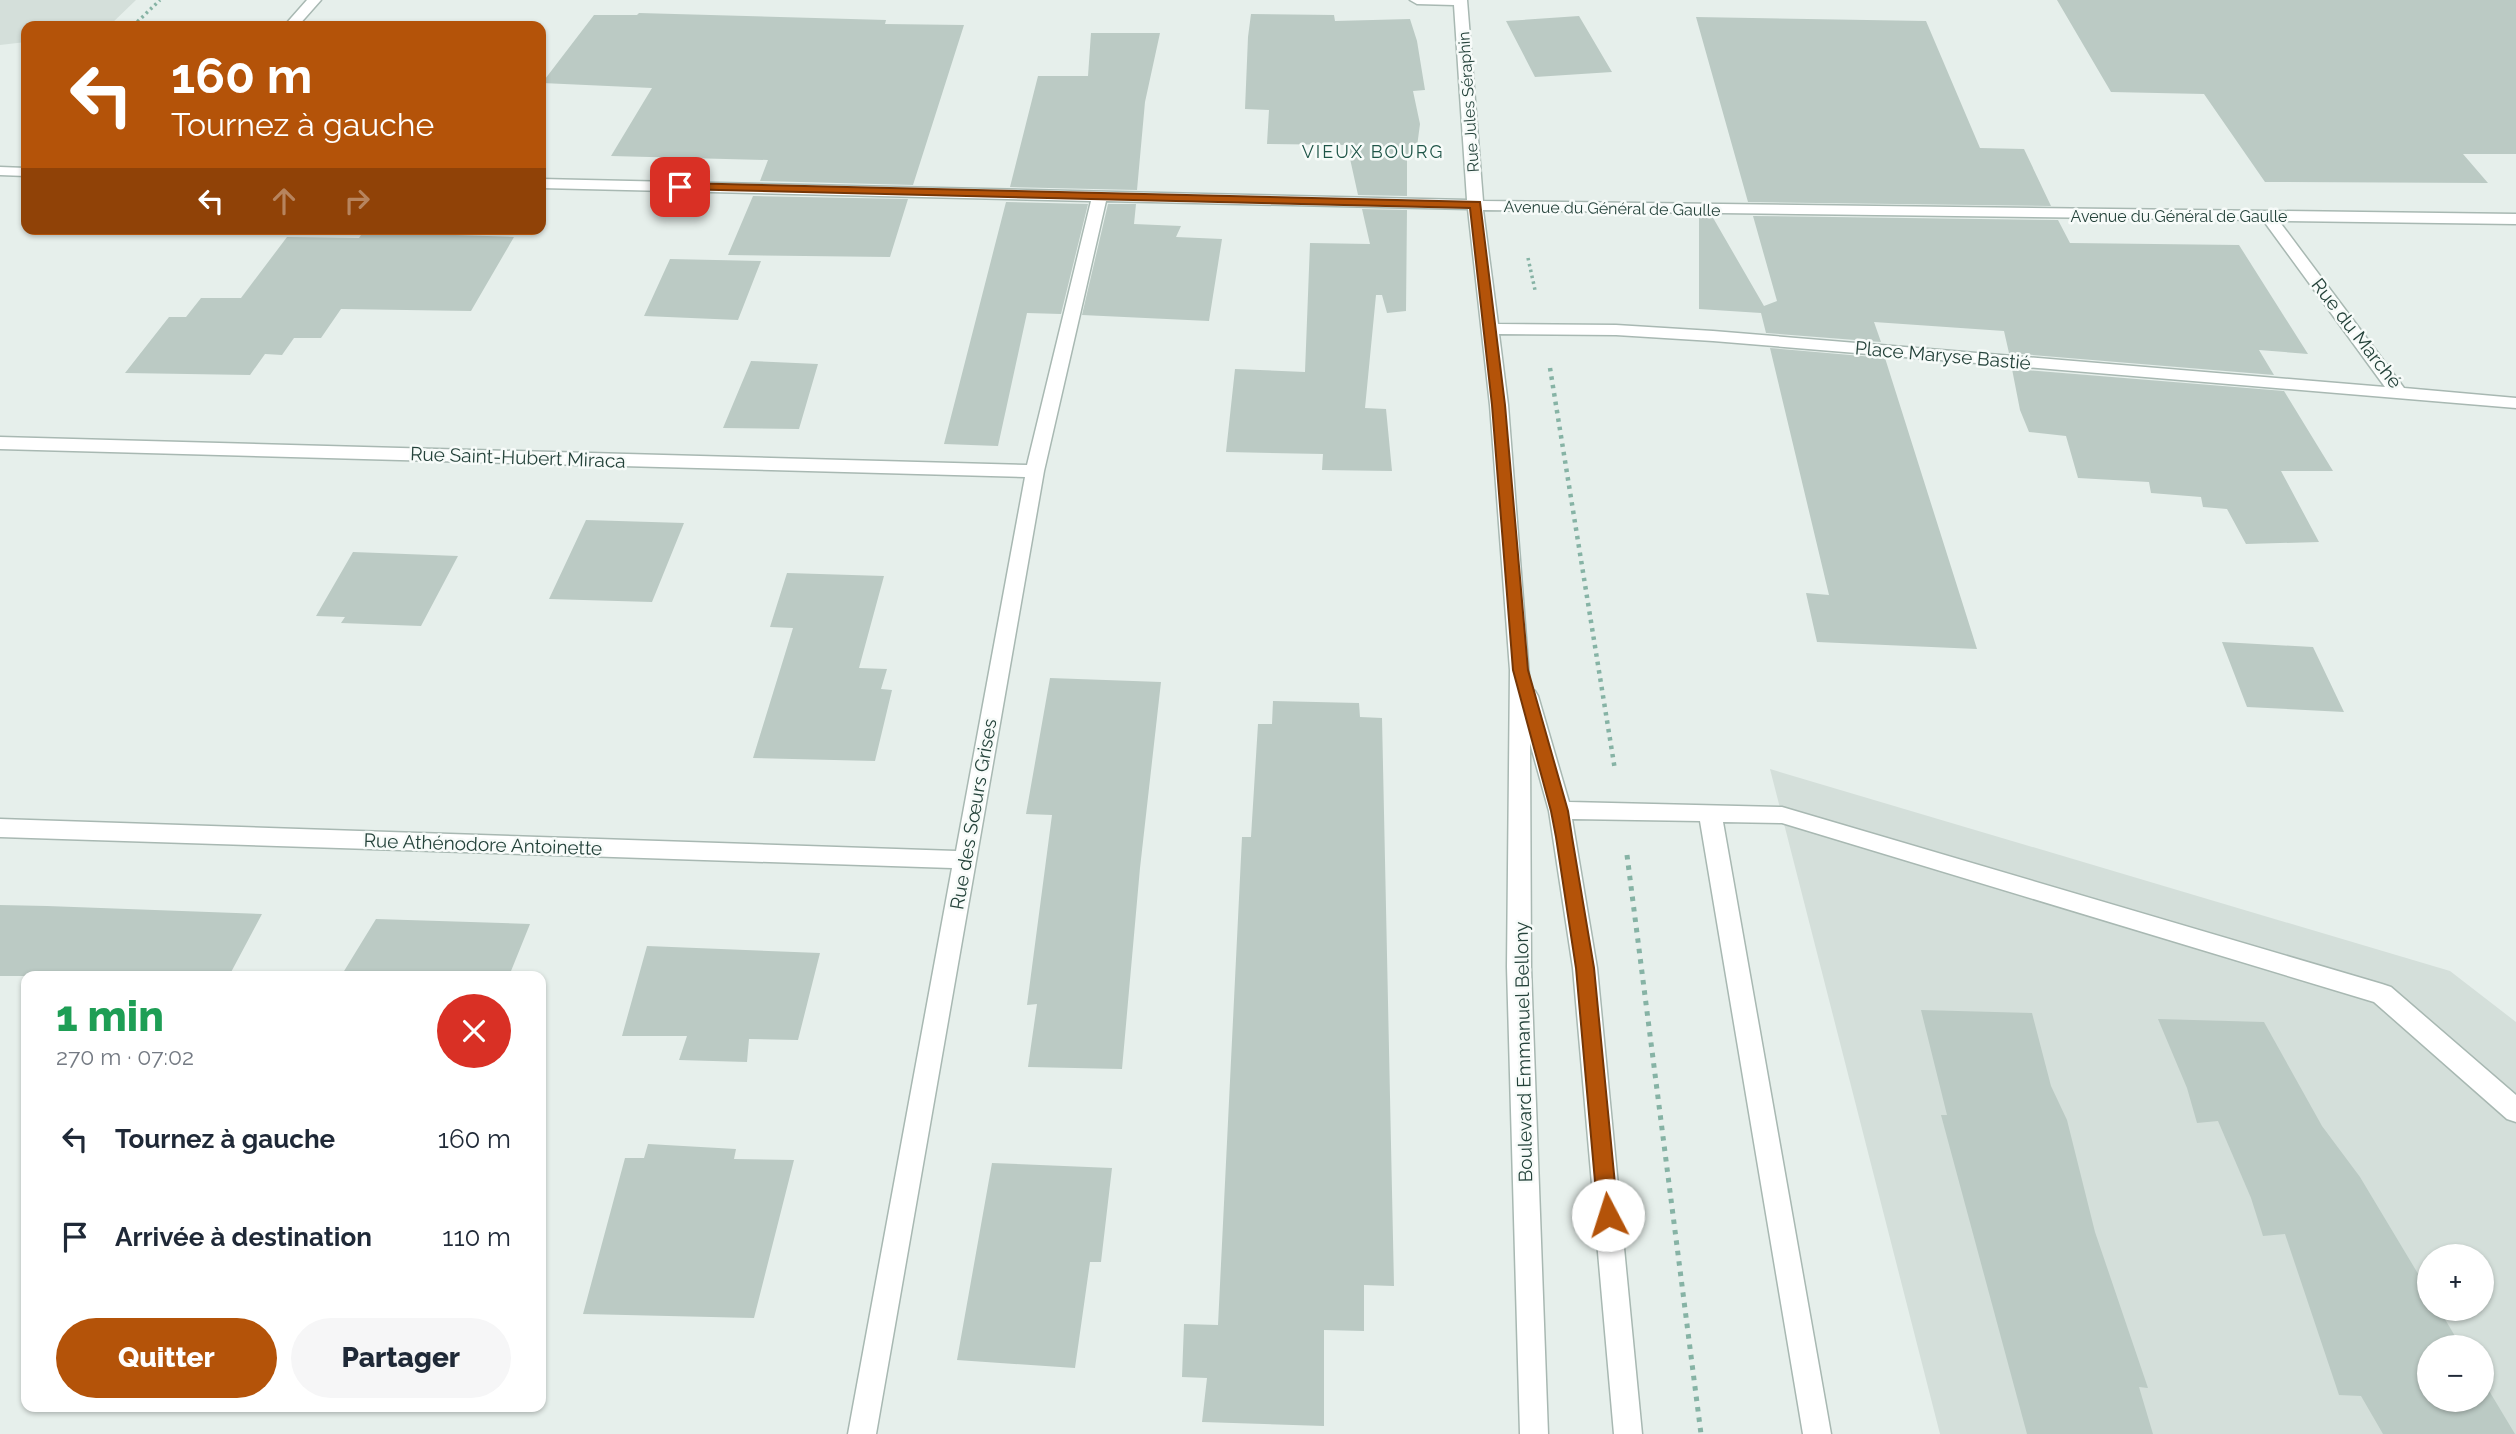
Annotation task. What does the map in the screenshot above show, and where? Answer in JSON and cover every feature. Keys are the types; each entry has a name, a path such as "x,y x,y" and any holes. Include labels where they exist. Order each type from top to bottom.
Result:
{"street":[{"path":"295,21 314,0"},
{"path":"1417,0 1460,0"},
{"name":"Rue Jules Séraphin","path":"1460,0 1476,205"},
{"path":"0,171 21,172"},
{"name":"Avenue du Général de Gaulle","path":"546,183 1476,205 2516,219"},
{"name":"Rue des Sœurs Grises","path":"862,1434 1035,471 1099,197"},
{"name":"Boulevard Emmanuel Bellony","path":"1476,205 1488,329 1499,405 1520,670 1519,967 1534,1434"},
{"name":"Rue du Marché","path":"2268,216 2398,392 2516,403"},
{"name":"Place Maryse Bastié","path":"1488,329 1616,330 1713,336 2398,392"},
{"name":"Rue Saint-Hubert Miraca","path":"0,443 1035,471"},
{"name":"Boulevard Emmanuel Bellony","path":"1520,670 1560,811 1585,968 1628,1434"},
{"path":"1560,811 1782,815 2382,994 2516,1111"},
{"path":"1710,812 1817,1434"},
{"name":"Rue Athénodore Antoinette","path":"0,828 965,860"}],"path":[{"path":"138,21 160,0"}],"shaded area":[{"path":"0,0 136,0 114,21 21,21 21,43 0,45"},
{"path":"1770,769 2450,971 2516,1022 2516,1434 1940,1434"}],"building":[{"path":"2057,0 2516,0 2516,154 2463,154 2488,183 2265,182 2204,94 2111,92"},
{"path":"1251,14 1334,15 1335,21 1410,19 1417,41 1425,90 1413,91 1420,124 1416,154 1407,155 1407,196 1358,195 1347,145 1267,144 1269,110 1245,109"},
{"path":"594,15 886,20 885,24 964,25 913,185 760,181 768,160 611,156 652,88 546,83 546,78"},
{"path":"1579,16 1612,72 1535,77 1506,21"},
{"path":"1696,17 1926,21 1980,148 2024,149 2051,206 1748,202"},
{"path":"1091,33 1160,33 1145,102 1137,190 1010,187 1038,76 1088,76"},
{"path":"753,196 908,199 890,257 728,255"},
{"path":"1006,202 1088,204 1061,314 1027,313 998,446 944,444"},
{"path":"1108,204 1136,204 1134,224 1181,226 1176,237 1222,239 1209,321 1082,315"},
{"path":"1362,209 1407,210 1406,311 1387,313 1382,295 1376,295 1365,408 1386,409 1392,471 1322,470 1323,454 1226,452 1235,369 1305,372 1310,243 1370,244"},
{"path":"1699,215 1712,216 1764,306 1777,301 1753,216 2058,220 2070,243 2239,245 2308,354 2259,350 2274,375 2009,353 2004,331 1874,322 1881,342 1766,333 1761,313 1699,309"},
{"path":"361,235 514,237 471,311 341,309 321,338 294,338 282,355 265,354 250,375 125,373 169,317 186,317 201,298 241,298 287,237 359,238"},
{"path":"670,259 761,261 738,320 644,316"},
{"path":"1770,348 1885,358 1977,649 1817,642 1806,593 1829,595"},
{"path":"751,361 818,364 799,429 723,428"},
{"path":"2012,369 2284,391 2333,471 2281,471 2319,542 2246,544 2227,509 2203,507 2201,497 2151,493 2149,482 2078,478 2066,436 2029,432 2020,410"},
{"path":"586,520 684,523 652,602 549,599"},
{"path":"353,552 458,556 421,626 341,623 345,617 316,616"},
{"path":"787,573 884,576 859,668 887,669 881,689 892,690 875,761 753,758 793,628 770,627"},
{"path":"2222,642 2313,647 2344,712 2247,707"},
{"path":"1050,678 1161,682 1140,868 1122,1069 1028,1067 1037,1004 1027,1005 1052,815 1026,814"},
{"path":"1273,701 1359,703 1360,717 1382,718 1394,1286 1364,1285 1364,1331 1324,1330 1324,1426 1202,1422 1207,1378 1182,1377 1184,1324 1218,1325 1242,837 1251,837 1258,724 1272,724"},
{"path":"0,905 262,914 232,971 21,971 21,976 0,976"},
{"path":"376,919 530,924 511,971 344,971"},
{"path":"647,946 820,953 798,1040 749,1039 747,1062 679,1060 687,1036 622,1036"},
{"path":"1921,1010 2032,1013 2051,1086 2067,1120 2095,1232 2148,1388 2139,1387 2153,1434 2027,1434 1941,1115 1947,1115"},
{"path":"2158,1019 2264,1022 2322,1126 2360,1177 2417,1272 2417,1321 2446,1321 2454,1335 2417,1335 2417,1412 2494,1412 2494,1399 2515,1434 2383,1434 2361,1396 2339,1395 2285,1234 2263,1236 2251,1198 2218,1121 2197,1123 2187,1088"},
{"path":"648,1144 736,1149 734,1159 794,1160 754,1318 583,1314 625,1158 644,1158"},
{"path":"992,1163 1112,1168 1101,1262 1090,1262 1075,1368 957,1360"}],"district":[{"name":"VIEUX BOURG","path":"1373,152"}],"route":[{"path":"680,187 1476,205 1488,329 1499,405 1520,670 1560,811 1585,968 1608,1215"}]}
